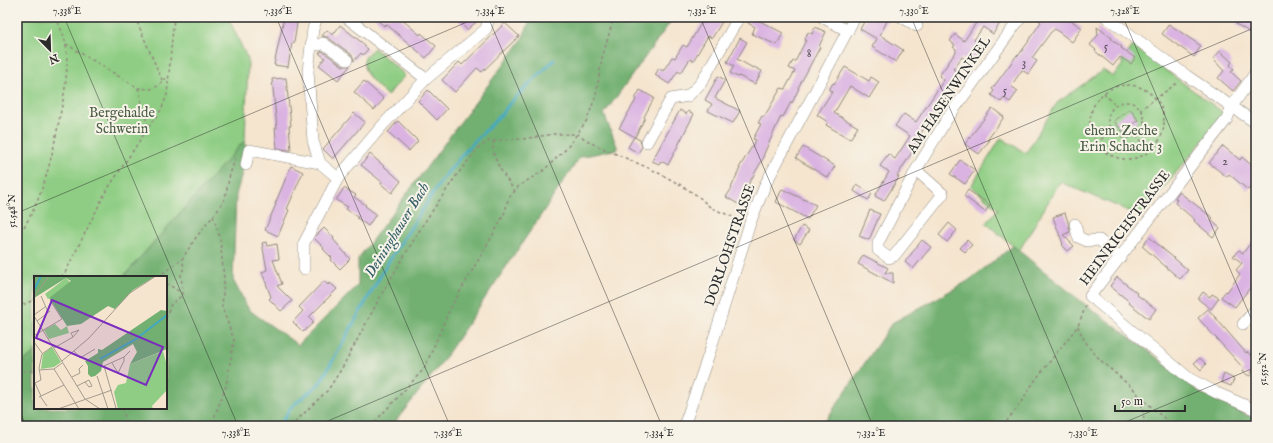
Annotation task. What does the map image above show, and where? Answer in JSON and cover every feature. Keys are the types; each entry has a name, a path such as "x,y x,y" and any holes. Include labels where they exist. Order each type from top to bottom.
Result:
{"street":[{"path":"317,17 313,29 308,71 313,141 320,164"},
{"path":"346,17 426,79"},
{"path":"304,269 304,243 338,178 426,79 486,29 489,17"},
{"path":"647,142 671,99 688,96 701,83 739,17"},
{"path":"822,17 848,31"},
{"name":"DORLOHSTRASSE","path":"684,426 710,351 750,223 766,183 855,17"},
{"path":"902,17 917,26"},
{"name":"AM HASENWINKEL","path":"916,170 943,194 894,256 889,258 878,250 878,243 916,170 947,119 1021,17"},
{"path":"1106,17 1187,76 1256,123"},
{"path":"312,44 319,45 323,43 347,60"},
{"name":"HEINRICHSTRASSE","path":"1256,72 1232,106 1227,119 1121,258 1090,296 1190,379 1256,410"},
{"path":"246,165 249,150 320,164 338,178"},
{"path":"1075,224 1078,237 1087,241 1099,240 1121,258"},
{"path":"1243,324 1256,309"}],"path":[{"path":"17,237 26,223 43,187 54,148 67,81 66,44 56,17"},
{"path":"135,17 162,80"},
{"path":"62,276 65,273 105,193 161,110 167,95 174,17"},
{"path":"370,426 424,369 450,309 499,224 505,212 508,199 525,181 544,170 567,148 587,120 596,96 602,58 614,17"},
{"path":"66,44 138,88 151,89 160,85 162,80 168,78"},
{"path":"1140,110 1187,76"},
{"path":"1125,85 1137,86 1147,91 1156,99 1162,109 1164,120 1163,132 1158,143 1150,152 1131,159 1121,158 1111,156 1096,142 1092,133 1090,122 1092,111 1097,101 1104,93 1125,85"},
{"path":"138,88 148,128"},
{"path":"1104,93 1115,106"},
{"path":"1126,102 1132,103 1140,110 1143,115 1143,126 1136,135 1126,138 1121,137 1112,131 1109,126 1109,115 1115,106 1126,102"},
{"path":"1096,142 1112,131"},
{"path":"291,426 328,390 342,368 385,288 424,223 454,179 478,148 489,141 554,134 577,134 591,143 653,170 679,184 698,196 711,208 745,221"},
{"path":"1136,135 1150,152"},
{"path":"489,141 493,142 492,149 499,166 515,190"},
{"path":"159,276 182,259 197,236 218,210 225,198 230,174 239,152"},
{"path":"213,216 220,238 224,279 222,307 234,340 226,386 215,415 216,426"},
{"path":"182,259 184,267 181,275 183,295"},
{"path":"167,284 183,295"},
{"path":"167,315 171,304 183,295"},
{"path":"1003,426 1036,379 1078,326 1090,296"},
{"path":"17,302 26,304 34,300"},
{"path":"1078,326 1082,339 1095,353 1140,397 1173,426"},
{"path":"17,371 34,371"},
{"path":"1140,397 1144,414 1144,426"},
{"path":"123,409 126,426"}],"green space":[{"name":"Bergehalde Schwerin","path":"17,17 228,17 248,60 245,140 124,276 34,276 34,353 17,367"},
{"path":"532,17 674,17 604,114 618,149 580,157 440,365 392,426 17,426 17,367 34,353 34,409 167,409 167,276 124,276 245,140 247,155 236,195 233,280 249,310 298,345 358,285 358,259 521,41"},
{"name":"ehem. Zeche Erin Schacht 3","path":"1133,46 1225,114 1140,216 1060,182 1019,251 986,223 998,209 971,186 1001,138 1026,153 1057,103 1103,70 1113,77 1123,64 1121,62"},
{"path":"374,48 405,75 387,96 370,78 364,68 365,57"},
{"path":"1013,246 1082,302 1150,352 1200,393 1256,419 1256,426 822,426 892,323 968,281"}],"building":[{"path":"298,17 288,67 274,65 284,18"},
{"path":"374,17 399,17 420,35 421,33 436,46 426,58 386,24 384,26"},
{"path":"456,17 482,17 467,30"},
{"path":"705,17 723,17 722,22 712,38 708,36 693,61 690,59 681,73 678,71 669,84 655,75 659,68 663,71 672,57 675,58 683,45 687,47"},
{"path":"752,17 783,33 777,45 752,34 755,27 748,23"},
{"path":"867,17 889,17 880,35 903,50 896,62 872,47 877,39 860,29"},
{"path":"980,17 1004,17 993,34 983,27 974,40 983,46 971,63 962,57 953,69 962,75 916,140 919,141 897,176 899,177 884,201 875,196 889,172 880,166 888,154 895,159 910,136 895,126 904,114 916,122 944,80 939,76 956,52 956,49 953,47 955,45 950,41 955,34 964,41"},
{"path":"1035,17 1066,17 1082,28 1072,42 1055,29 1051,32 1032,58 1037,61 1028,74 1022,70 1011,86 1018,91 1010,102 1004,98 1001,102 991,95 994,91 992,89 1029,41 1041,22"},
{"path":"1240,17 1246,17 1256,23 1256,36 1236,24"},
{"path":"505,23 519,36 482,72 477,68 455,92 442,80 459,62 462,65"},
{"path":"1169,24 1201,46 1194,57 1162,34"},
{"path":"340,25 368,49 363,55 361,53 354,61 351,54 327,37 322,36 327,30 333,35"},
{"path":"815,27 826,32 820,47 798,88 792,103 791,102 783,117 781,116 763,156 764,157 748,185 750,186 740,205 726,197 732,188 739,168 756,140 753,139 761,124 758,123 762,116 764,117 781,88 785,89 795,71 789,68 793,61 795,62 806,40 805,39 808,32 812,34"},
{"path":"1097,27 1135,58 1131,64 1120,57 1113,66 1095,51 1096,50 1090,45 1098,35"},
{"path":"740,38 747,42 737,59 762,71 755,84 730,73 734,66 727,62"},
{"path":"322,51 343,66 350,66 338,80 319,65 325,58 319,53"},
{"path":"1220,51 1232,62 1230,65 1234,69 1231,72 1241,81 1233,91 1218,78 1224,71 1213,59"},
{"path":"845,67 869,81 871,77 879,82 869,98 850,86 834,113 858,127 850,139 826,125 828,122 817,115 832,92 829,90 833,83 834,84"},
{"path":"718,76 725,80 715,98 740,111 733,123 708,111 712,104 705,100"},
{"path":"286,78 291,126 289,126 291,150 277,148 275,128 277,128 272,79"},
{"path":"364,81 384,99 374,110 354,92"},
{"path":"428,90 447,109 437,120 418,101"},
{"path":"640,90 654,98 635,137 619,128 636,100 635,99"},
{"path":"992,108 1004,117 979,154 965,144"},
{"path":"1130,109 1138,120 1123,132 1114,121"},
{"path":"680,110 686,114 688,111 694,114 668,165 661,161 659,164 652,161"},
{"path":"354,113 365,122 333,159 323,149"},
{"path":"398,121 418,141 409,151 388,132"},
{"path":"634,137 640,140 642,147 638,153 628,147"},
{"path":"1223,146 1240,160 1242,157 1256,169 1256,181 1248,190 1229,174 1227,177 1209,163"},
{"path":"803,147 835,166 828,178 796,158"},
{"path":"370,154 401,181 392,193 381,184 382,182 361,165"},
{"path":"960,160 975,170 965,184 950,174"},
{"path":"291,166 303,172 287,209 289,210 278,236 265,230"},
{"path":"857,185 872,194 868,200 854,191"},
{"path":"344,188 356,195 354,197 376,214 368,226 346,209 348,207 336,200"},
{"path":"782,189 816,205 808,219 776,202"},
{"path":"968,190 990,205 985,212 964,196"},
{"path":"1179,192 1213,218 1211,220 1220,228 1213,237 1175,203 1177,200 1175,198"},
{"path":"870,210 880,214 869,240 859,236"},
{"path":"1065,213 1070,232 1063,235 1074,246 1068,251 1062,245 1063,244 1053,217"},
{"path":"949,223 957,230 947,242 939,235"},
{"path":"802,226 809,230 800,244 794,240"},
{"path":"324,228 334,238 333,239 350,259 340,269 331,260 332,258 323,249 324,248 314,238"},
{"path":"1256,236 1256,280 1235,307 1221,297 1226,291 1227,292 1240,274 1236,270 1242,263 1233,256 1239,250 1243,253"},
{"path":"1149,237 1188,270 1180,279 1142,246"},
{"path":"922,240 931,247 913,269 905,262"},
{"path":"967,240 972,245 965,252 960,248"},
{"path":"266,242 267,246 277,244 279,259 273,260 282,284 277,286 292,301 281,311 269,299 271,297 262,272 267,270 262,243"},
{"path":"863,255 888,268 885,273 893,273 893,283 858,264"},
{"path":"1117,277 1156,309 1149,319 1110,286"},
{"path":"324,281 328,285 330,283 337,289 309,317 314,322 303,332 293,322 303,311 299,307"},
{"path":"1203,292 1210,297 1212,294 1219,298 1211,309 1198,299"},
{"path":"1208,309 1246,353 1247,352 1256,359 1256,364 1250,376 1242,372 1244,369 1198,318"},
{"path":"1200,358 1206,364 1201,370 1194,363"},
{"path":"1224,374 1234,379 1231,386 1221,382"}],"waterway":[{"name":"Deininghauser Bach","path":"280,426 291,407 320,383 387,264 443,178 468,148 500,116 511,102 554,60"}]}
